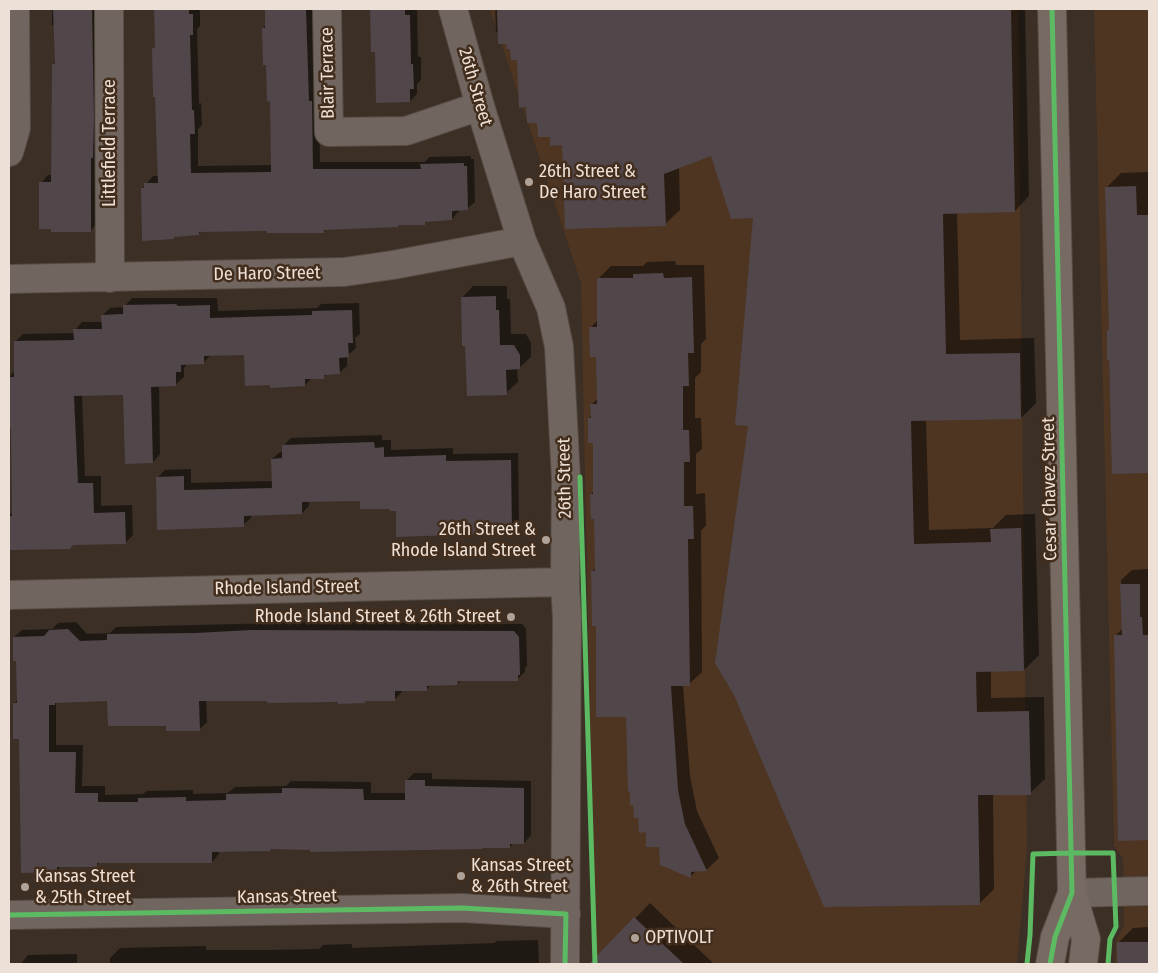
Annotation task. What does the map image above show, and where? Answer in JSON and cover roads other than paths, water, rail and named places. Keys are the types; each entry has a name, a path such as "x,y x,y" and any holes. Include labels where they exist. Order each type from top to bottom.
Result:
{"main road":[{"name":"Cesar Chavez Street","path":"1052,9 1072,893 1086,940 1083,964"},
{"name":"Cesar Chavez Street","path":"1050,964 1055,937 1072,893"}],"street":[{"path":"9,152 16,128 15,9"},
{"name":"Littlefield Terrace","path":"109,9 110,278"},
{"name":"Blair Terrace","path":"326,9 329,132 406,131 480,106"},
{"name":"26th Street","path":"452,9 522,241 551,308 558,347 566,479 565,964"},
{"name":"De Haro Street","path":"9,279 344,272 393,265 522,241"},
{"name":"Rhode Island Street","path":"9,594 565,582"},
{"path":"1072,893 1149,891"},
{"name":"Kansas Street","path":"9,915 462,908 566,914"}],"place":[{"name":"26th Street & De Haro Street","path":"529,182"},
{"name":"26th Street & Rhode Island Street","path":"546,540"},
{"name":"Rhode Island Street & 26th Street","path":"511,617"},
{"name":"Kansas Street & 26th Street","path":"461,876"},
{"name":"Kansas Street & 25th Street","path":"25,887"},
{"name":"OPTIVOLT","path":"635,938"}]}
